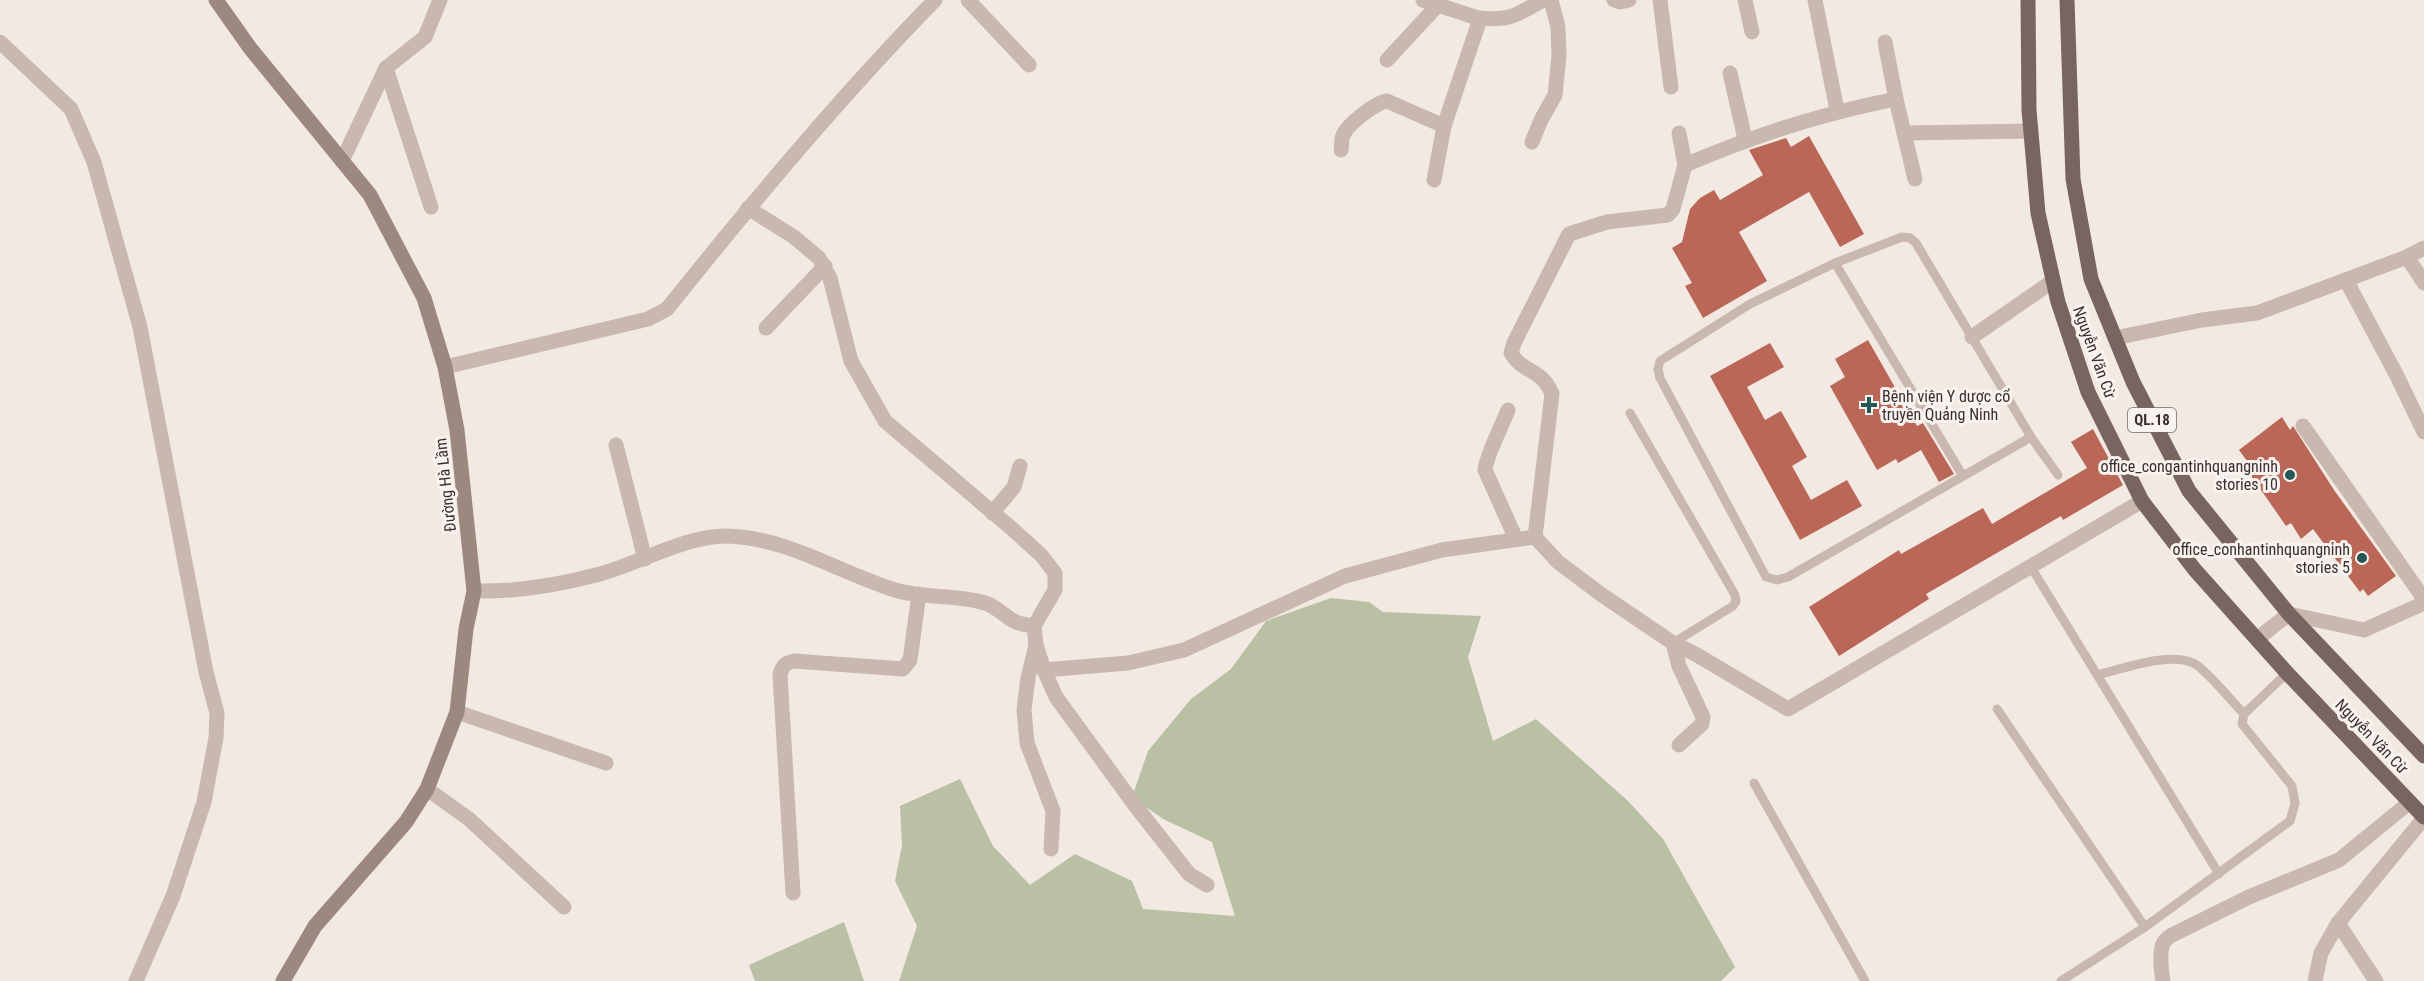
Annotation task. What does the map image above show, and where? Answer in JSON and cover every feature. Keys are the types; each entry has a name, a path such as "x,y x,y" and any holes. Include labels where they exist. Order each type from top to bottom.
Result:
{"main road":[{"name":"Đường Hà Lầm","path":"216,0 250,48 370,195 424,298 445,366 458,430 474,591 466,629 458,712 427,789 406,822 315,926 283,981"},
{"name":"Nguyễn Văn Cừ","path":"2028,0 2031,131 2038,213 2058,302 2088,392 2142,501 2195,570 2287,673 2424,818"},
{"name":"Nguyễn Văn Cừ","path":"2067,0 2073,179 2091,279 2133,382 2189,491 2289,614 2424,756"}],"street":[{"path":"342,161 387,68 425,37 440,0"},
{"path":"445,366 648,319 667,309 748,208 935,0"},
{"path":"968,0 1029,65"},
{"path":"1423,0 1478,18 1501,20 1520,13 1543,0"},
{"path":"1532,142 1555,95 1559,55 1558,27 1551,0"},
{"path":"1614,0 1620,2 1629,0"},
{"path":"1660,0 1671,87"},
{"path":"1746,0 1752,32"},
{"path":"1815,0 1838,110"},
{"path":"1387,60 1438,5"},
{"path":"1434,180 1444,126 1478,25 1478,18"},
{"path":"0,42 70,110 94,162 140,327 206,672 217,713 216,738 204,802 173,896 136,981"},
{"path":"1885,42 1896,99 1916,179"},
{"path":"387,68 430,207"},
{"path":"1730,73 1745,140"},
{"path":"1685,165 1745,140 1838,110 1896,99"},
{"path":"1341,150 1343,135 1355,120 1379,102 1387,101 1444,126"},
{"path":"1904,133 2031,131"},
{"path":"1679,133 1685,165 1673,209 1668,214 1607,222 1569,234 1511,353 1516,361 1544,378 1552,394 1535,537 1558,562 1672,643 1697,655 1788,709 2142,501"},
{"path":"748,208 794,237 825,266 851,361 885,421 1041,555 1055,573 1055,590 1034,626 1036,645 1056,697 1134,804 1189,873 1207,885"},
{"path":"2115,338 2202,320 2257,313 2408,257 2424,248"},
{"path":"2408,257 2424,283"},
{"path":"766,328 825,266"},
{"path":"2346,280 2424,432"},
{"path":"1972,337 2053,281"},
{"path":"1508,410 1486,461 1485,470 1516,539"},
{"path":"2257,639 2289,614 2364,630 2424,601 2303,426"},
{"path":"616,445 645,559"},
{"path":"992,513 1014,488 1020,466"},
{"path":"474,591 501,592 564,582 600,574 696,540 725,536 756,539 833,565 896,590 963,597 999,609 1018,623 1034,626"},
{"path":"1044,670 1128,663 1184,650 1345,576 1442,550 1535,537"},
{"path":"792,893 780,675 782,667 794,661 903,669 910,660 919,594"},
{"path":"1672,643 1679,666 1703,717 1702,724 1679,745"},
{"path":"1036,645 1028,678 1024,710 1027,743 1053,811 1051,849"},
{"path":"458,712 606,763"},
{"path":"427,789 469,819 564,907"},
{"path":"2163,981 2162,949 2164,942 2172,935 2249,897 2339,860 2410,802"},
{"path":"2315,981 2321,953 2338,923 2424,818"},
{"path":"2338,923 2376,981"}],"lane":[{"path":"2031,437 1788,577 1777,580 1766,577 1660,378 1658,369 1660,361 1750,304 1835,263 1902,237 1910,238 1916,243 2031,437 2058,475"},
{"path":"1835,263 1963,476"},
{"path":"1630,413 1735,595 1736,601 1733,606 1672,643"},
{"path":"2031,567 2219,874"},
{"path":"2097,675 2165,659 2184,659 2197,665 2244,714"},
{"path":"2061,981 2145,927 2290,821 2294,812 2295,794 2292,786 2242,724 2244,714 2287,673"},
{"path":"1997,709 2145,927"},
{"path":"1754,783 1865,981"}],"green space":[{"path":"1331,598 1369,602 1383,612 1481,616 1468,657 1493,741 1536,719 1628,801 1663,839 1735,967 1721,981 899,981 917,926 895,881 902,845 900,806 960,779 993,846 1030,885 1075,854 1132,881 1143,909 1235,916 1212,842 1163,819 1132,797 1148,751 1191,699 1231,669 1266,621"},
{"path":"844,922 864,981 755,981 749,965"}],"building":[{"path":"1809,136 1864,234 1840,247 1809,192 1739,232 1767,281 1703,318 1685,286 1692,283 1672,248 1682,242 1690,209 1700,198 1714,190 1720,200 1763,175 1749,150 1786,138 1791,147"},
{"path":"1868,340 1917,426 1923,423 1954,474 1939,482 1921,450 1898,463 1896,459 1877,470 1830,386 1845,377 1835,359"},
{"path":"1770,343 1784,367 1747,387 1765,420 1781,411 1807,457 1792,466 1811,500 1847,480 1862,506 1800,540 1710,376"},
{"name":"office_congantinhquangninh stories 10","path":"2282,417 2290,430 2293,426 2334,490 2396,576 2368,596 2363,589 2360,592 2313,529 2301,539 2291,523 2286,526 2243,464 2247,461 2239,450"},
{"path":"2093,429 2123,485 2063,520 2061,516 1926,594 1929,599 1839,656 1809,607 1899,550 1901,554 1983,508 1992,524 2087,468 2071,442"}],"place":[{"name":"Bệnh viện Y dược cổ truyền Quảng Ninh","path":"1869,405"},
{"name":"office_congantinhquangninh stories 10","path":"2290,475"},
{"name":"office_conhantinhquangninh stories 5","path":"2362,558"}]}
